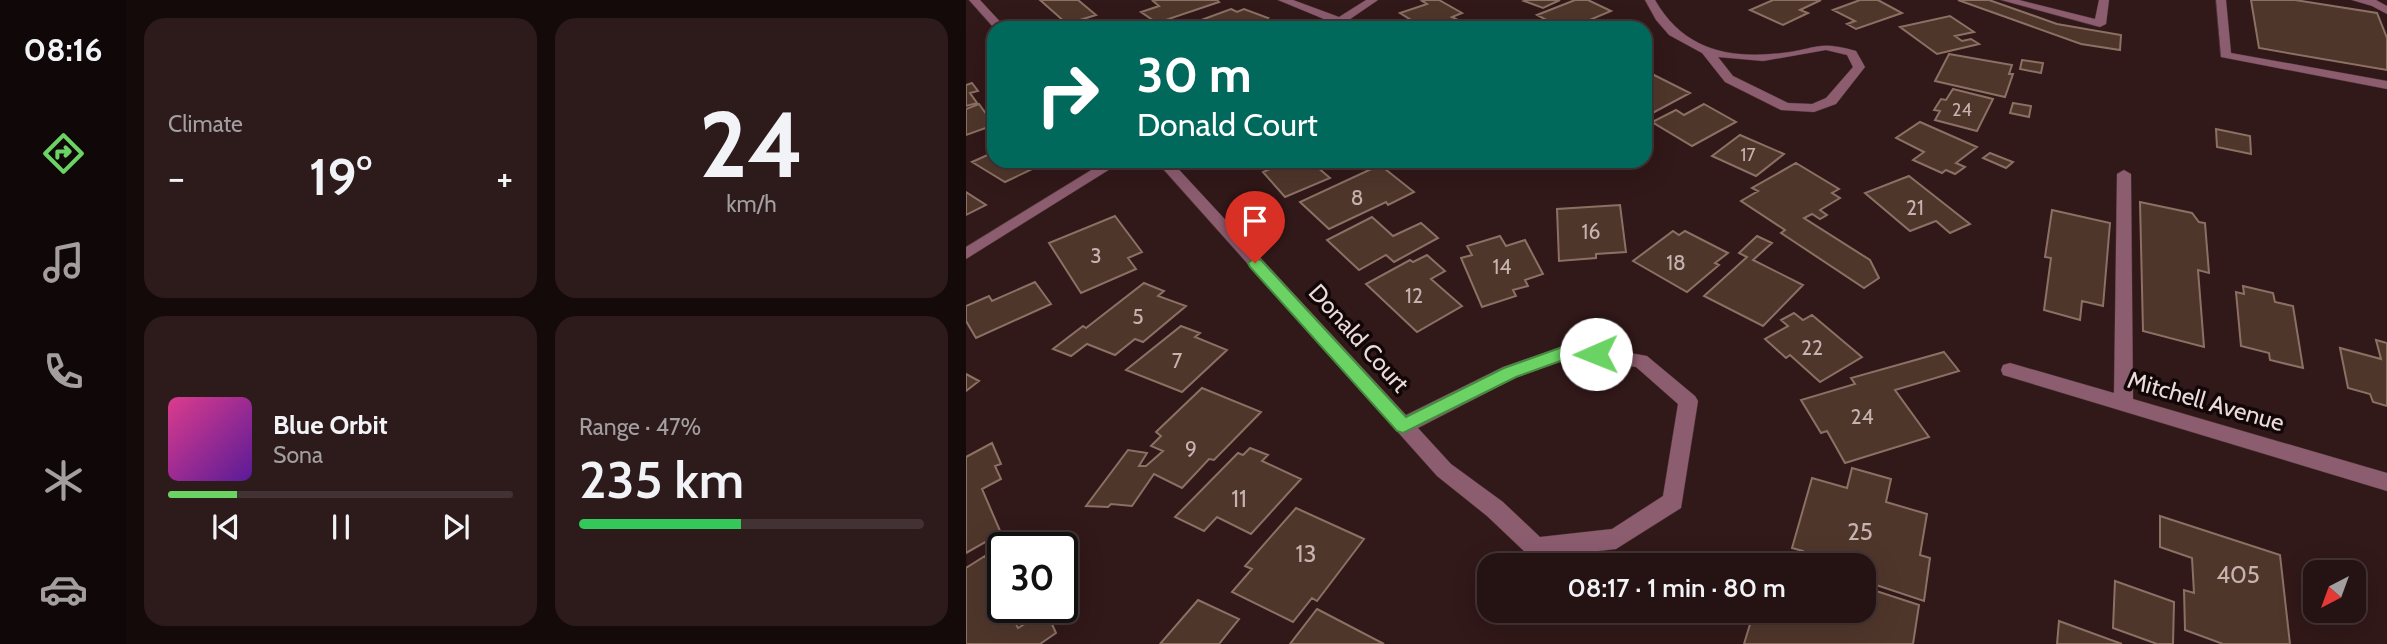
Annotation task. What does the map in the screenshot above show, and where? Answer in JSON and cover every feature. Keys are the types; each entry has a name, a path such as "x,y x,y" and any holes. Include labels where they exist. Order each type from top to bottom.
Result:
{"street":[{"path":"974,0 994,21"},
{"path":"1283,0 1339,21 1373,0"},
{"path":"1650,0 1656,14 1681,41 1707,52 1748,58 1783,56 1826,47 1852,53 1859,67 1830,101 1814,108 1786,107 1729,79 1707,52"},
{"path":"2006,0 2100,24 2104,0"},
{"path":"2221,0 2225,55 2387,85"},
{"path":"2357,0 2374,1 2387,11"},
{"path":"966,254 1105,168"},
{"name":"Donald Court","path":"1169,168 1403,426 1444,470 1494,509 1536,548 1616,538 1673,501 1688,401 1640,361 1573,350 1510,372 1403,426"},
{"path":"2123,404 2124,174"},
{"name":"Mitchell Avenue","path":"2010,370 2387,482"}],"building":[{"path":"1040,0 1078,0 1096,15 1077,21 1064,21"},
{"path":"1439,0 1462,13 1452,17 1460,21 1413,21 1400,13 1427,4 1422,1"},
{"path":"1560,0 1543,8 1524,1"},
{"path":"1575,0 1588,0 1611,11 1587,21 1548,21 1537,15"},
{"path":"1773,0 1821,0 1800,10 1808,13 1783,25 1750,10"},
{"path":"1860,0 1878,0 1902,13 1856,29 1847,24 1855,21 1833,10"},
{"path":"1958,0 1989,0 2057,24 2121,35 2120,50 2081,44"},
{"path":"2251,0 2295,0 2377,13 2387,38 2387,70 2259,48"},
{"path":"1153,1 1219,2 1163,21 1154,21 1141,12 1159,6"},
{"path":"1231,9 1237,12 1244,9 1268,18 1263,21 1198,21"},
{"path":"1950,16 1974,32 1955,36 1962,41 1971,39 1979,44 1937,54 1900,27"},
{"path":"1949,54 2012,65 2009,74 2013,74 2005,97 1935,81"},
{"path":"2022,60 2043,63 2041,73 2020,69"},
{"path":"1652,74 1690,93 1652,113"},
{"path":"972,83 978,91 970,93 977,103 966,106 966,85"},
{"path":"1953,89 1993,99 1977,131 1935,120 1940,111 1934,110 1941,99 1946,100"},
{"path":"2013,103 2031,106 2029,117 2010,113"},
{"path":"979,104 987,115 987,128 966,135 966,109"},
{"path":"1704,104 1736,122 1692,146 1652,122 1676,110 1684,115"},
{"path":"1920,122 1977,147 1956,163 1965,167 1955,174 1946,170 1942,173 1913,160 1924,152 1896,138"},
{"path":"2216,129 2250,136 2251,154 2217,147"},
{"path":"1740,135 1784,154 1756,176 1712,156"},
{"path":"1990,153 2013,162 2006,168 1983,158"},
{"path":"987,155 987,168 1034,168 1005,182 972,162"},
{"path":"1796,163 1839,189 1832,193 1840,198 1820,210 1827,215 1820,219 1812,214 1804,218 1870,260 1879,278 1864,288 1781,233 1785,230 1741,201 1758,191 1752,188"},
{"path":"1272,168 1318,168 1330,178 1285,197 1263,172"},
{"path":"1374,168 1384,168 1414,192 1329,229 1300,202"},
{"path":"1909,176 1970,224 1950,233 1936,221 1910,231 1865,193"},
{"path":"966,192 986,205 966,215"},
{"path":"2140,202 2192,213 2199,222 2205,223 2209,273 2198,270 2204,347 2143,331"},
{"path":"1620,205 1626,252 1559,261 1557,209"},
{"path":"2052,210 2110,223 2103,306 2082,301 2080,320 2044,310 2051,258 2045,257"},
{"path":"1115,216 1142,252 1128,258 1136,269 1081,293 1049,243"},
{"path":"1372,217 1393,236 1421,223 1438,238 1394,262 1386,255 1359,270 1327,240"},
{"path":"1673,231 1679,235 1685,231 1728,253 1715,263 1719,265 1687,292 1633,261"},
{"path":"1500,236 1506,246 1525,240 1543,274 1525,280 1528,286 1513,290 1516,296 1482,307 1461,258 1472,255 1467,246"},
{"path":"1757,236 1772,243 1753,260 1803,285 1763,326 1704,296 1747,257 1739,253"},
{"path":"1427,255 1445,271 1431,279 1462,306 1417,332 1366,284 1410,260 1413,262"},
{"path":"1035,282 1051,304 976,338 966,321 966,306 989,296 992,301"},
{"path":"1144,283 1164,291 1158,296 1186,306 1143,342 1135,339 1115,355 1087,344 1071,356 1053,349 1083,326 1086,328"},
{"path":"2243,286 2273,293 2275,302 2293,306 2303,368 2270,360 2269,353 2241,346 2236,292 2244,294"},
{"path":"1794,313 1803,320 1812,315 1862,357 1820,382 1790,355 1786,358 1765,339 1788,326 1781,320"},
{"path":"1181,326 1200,333 1195,337 1227,350 1182,392 1126,370"},
{"path":"2376,340 2387,343 2387,406 2373,402 2370,394 2348,388 2340,348 2381,359"},
{"path":"1944,352 1959,371 1895,390 1929,437 1845,463 1827,431 1821,433 1801,400 1855,384 1851,378"},
{"path":"966,374 979,381 966,391"},
{"path":"1202,388 1261,412 1214,460 1209,459 1182,488 1154,474 1132,506 1086,506 1128,450 1147,453 1139,466 1146,466 1163,451 1151,446 1161,436 1156,432"},
{"path":"992,443 1001,464 995,466 1001,479 982,489 1001,532 987,532 987,541 966,553 966,457"},
{"path":"1250,448 1268,455 1262,461 1301,479 1251,534 1217,517 1204,531 1175,517 1238,453 1243,455"},
{"path":"1852,468 1891,479 1886,502 1927,514 1920,555 1930,558 1924,601 1876,585 1876,553 1802,553 1792,548 1812,478 1847,488"},
{"path":"1296,508 1364,539 1317,601 1312,598 1293,622 1232,592 1252,569 1245,566"},
{"path":"2160,516 2280,555 2290,644 2223,644 2185,630 2184,590 2194,593 2192,558 2160,547"},
{"path":"985,556 987,623 1016,623 1018,628 1026,623 1051,623 1056,633 1040,644 966,644 966,568"},
{"path":"2115,581 2174,602 2173,644 2157,644 2113,628"},
{"path":"1876,591 1919,605 1913,644 1744,644 1750,623 1876,623"},
{"path":"1198,600 1239,619 1219,644 1160,644"},
{"path":"1317,609 1384,644 1290,644"},
{"path":"2059,621 2122,644 2057,644"}],"route":[{"path":"1255,263 1403,426 1510,372 1573,350 1596,354"}]}
